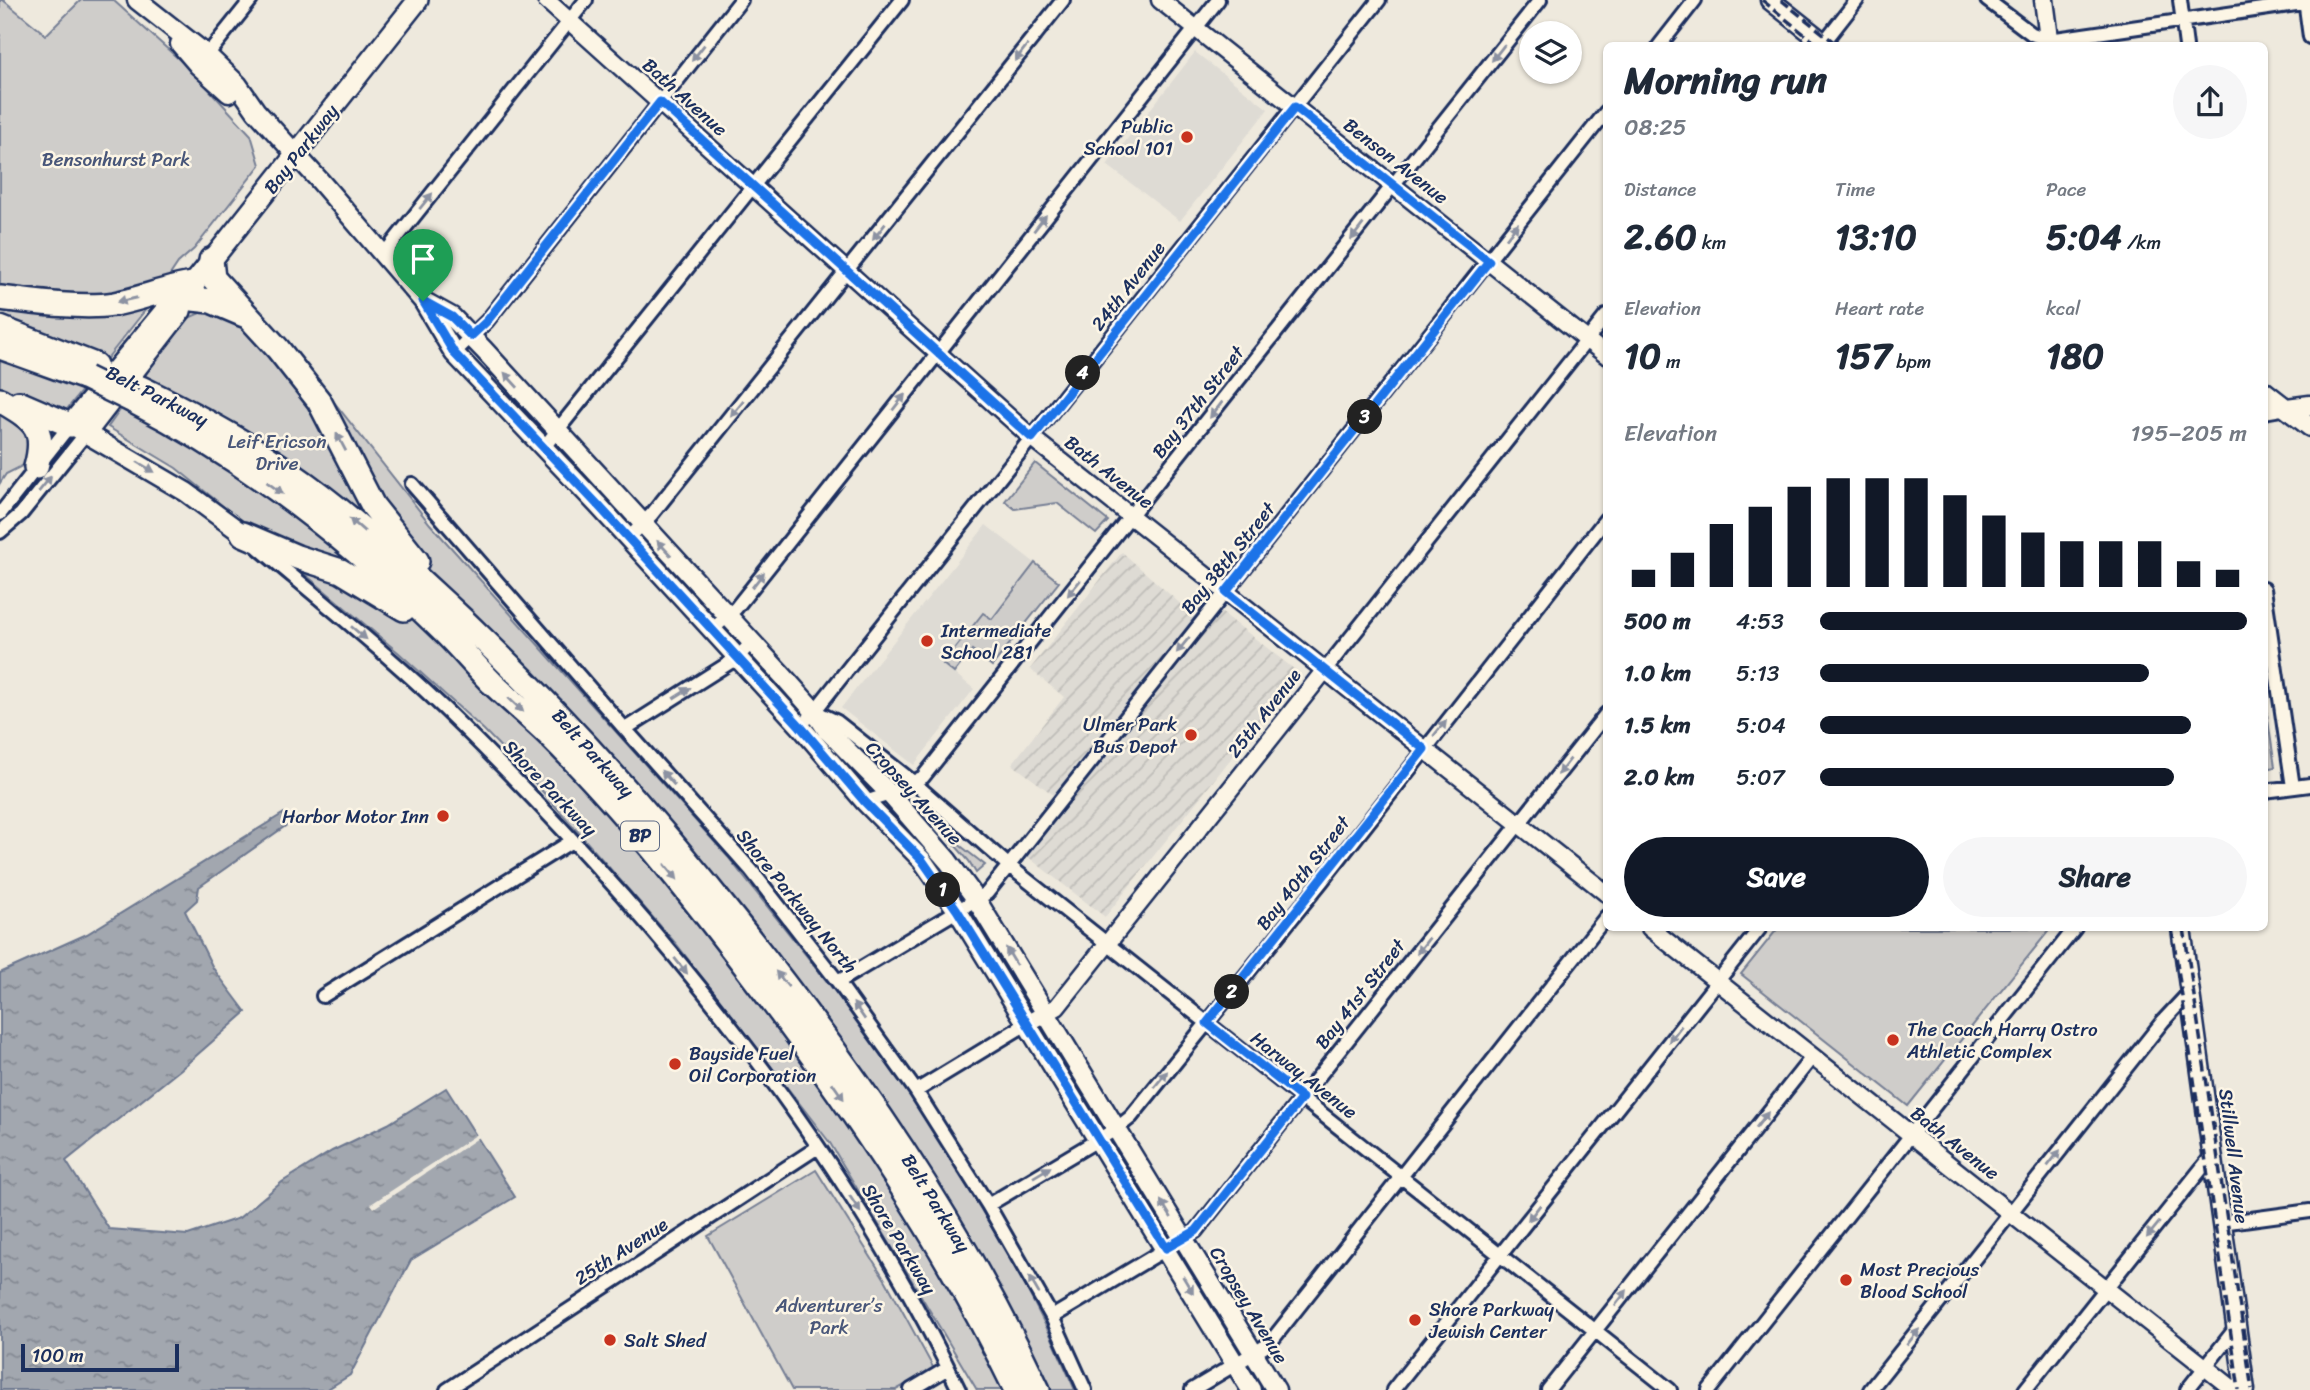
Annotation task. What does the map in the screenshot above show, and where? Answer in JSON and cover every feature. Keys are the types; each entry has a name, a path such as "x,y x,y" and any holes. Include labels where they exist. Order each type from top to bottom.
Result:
{"highway":[{"path":"211,260 213,278 251,318 319,401 373,506 395,537 516,669"},
{"path":"0,298 45,303 110,304 138,298 164,288 189,290 251,318"},
{"name":"Belt Parkway","path":"0,328 137,395 229,434 291,473 368,534 516,669 660,828 800,1001 928,1187 967,1252 1038,1390"},
{"name":"Belt Parkway","path":"0,347 91,372"},
{"name":"Belt Parkway","path":"137,395 273,486 332,531 435,622 490,681 548,735 649,846 699,905 789,1023 877,1147 954,1271 1016,1390"},
{"path":"0,398 78,428"},
{"path":"0,398 35,424 40,442 36,467"},
{"path":"243,534 297,557 341,571 374,589 400,605 490,681"}],"main road":[{"name":"Cropsey Avenue","path":"137,0 203,60 237,85 256,111 423,301 454,353 629,538 800,726 865,802 922,860 1028,1023 1251,1390"},
{"name":"Bay Parkway","path":"78,428 181,311 189,290 211,260 418,0"},
{"path":"1770,0 1822,42"},
{"path":"2044,0 2050,42"},
{"name":"Cropsey Avenue","path":"423,301 452,317 471,336 643,526 728,615 815,712 827,730 890,794 948,861 976,899 1276,1390"},
{"path":"2268,394 2310,427"},
{"path":"2287,408 2310,405"},
{"name":"Shore Parkway","path":"78,428 186,492 243,534"},
{"name":"Stillwell Avenue","path":"2181,931 2245,1390"}],"street":[{"path":"203,60 251,0"},
{"name":"Bath Avenue","path":"546,0 1032,438 1603,891"},
{"path":"384,254 586,0"},
{"path":"454,353 487,321 741,0"},
{"path":"544,447 902,0"},
{"path":"629,538 643,526 1063,0"},
{"name":"Benson Avenue","path":"1160,0 1603,353"},
{"path":"712,630 736,608 1218,0"},
{"name":"24th Avenue","path":"800,726 815,712 1379,0"},
{"name":"Bay 37th Street","path":"865,802 890,794 923,776 1540,0"},
{"path":"1663,42 1695,0"},
{"path":"1826,42 1857,0"},
{"path":"1987,0 2032,34 2048,42"},
{"path":"2179,0 2185,42"},
{"path":"2056,42 2307,2 2310,37"},
{"name":"Bay 38th Street","path":"838,982 987,892 1603,117"},
{"name":"25th Avenue","path":"916,1091 1058,1007 1603,320"},
{"path":"2268,411 2287,408"},
{"name":"Bay Parkway","path":"0,513 36,467 78,428"},
{"name":"Bay Parkway","path":"0,532 21,514 78,428"},
{"name":"Shore Parkway North","path":"412,484 751,870 838,982 916,1091 988,1205 1052,1317 1086,1390"},
{"name":"Bay 40th Street","path":"988,1205 1116,1129 1131,1117 1603,523"},
{"name":"Shore Parkway","path":"243,534 463,726 572,841 668,950 793,1109 882,1247 959,1390"},
{"path":"2268,616 2293,787"},
{"path":"625,729 737,658 752,642"},
{"name":"Harway Avenue","path":"815,712 837,722 913,782 1008,865 1670,1390"},
{"name":"Bay 41st Street","path":"1052,1317 1196,1231 1603,718"},
{"path":"2268,791 2310,785"},
{"path":"323,996 572,841"},
{"path":"1192,1390 1269,1344 1603,921"},
{"name":"Bath Avenue","path":"1654,931 2234,1390"},
{"path":"1393,1390 1758,931"},
{"path":"1709,1390 2074,931"},
{"path":"1870,1390 2163,1021 2191,991"},
{"path":"1548,1390 1812,1056"},
{"name":"25th Avenue","path":"447,1390 818,1147"},
{"path":"2025,1390 2214,1153"},
{"path":"2221,1223 2310,1211"},
{"path":"2187,1390 2236,1328"},
{"path":"911,1390 948,1368"}],"shaded area":[{"name":"Public School 101","path":"1195,52 1268,109 1180,221 1107,165"},
{"name":"Intermediate School 281","path":"986,525 1035,563 992,619 983,613 943,664 974,689 914,765 841,708"},
{"path":"1122,552 1185,608 1197,593 1299,673 1105,917 1014,846 1055,796 1012,764 1064,697 1030,669"}],"green space":[{"name":"Bensonhurst Park","path":"0,0 46,35 81,0 113,0 192,71 251,135 260,165 194,249 178,263 154,299 22,466 6,474 0,483"},
{"name":"Leif Ericson Drive","path":"218,312 236,322 261,347 330,397 430,524 728,857 855,1017 925,1117 1014,1264 1075,1390 977,1390 830,1143 677,945 528,775 484,730 399,653 239,519 176,468 108,427 184,320 200,313"},
{"path":"1035,463 1108,521 1096,534 1057,503 1015,509 1005,501"},
{"path":"1035,563 1059,582 992,666 972,650 954,673 943,664 983,613 992,619"},
{"path":"2268,721 2275,767 2268,768"},
{"path":"948,836 985,865 976,873"},
{"name":"The Coach Harry Ostro Athletic Complex","path":"1776,931 2049,931 1908,1106 1741,974"},
{"name":"Adventurer’s Park","path":"816,1170 886,1281 934,1369 896,1390 792,1390 708,1236"}],"water":[{"path":"284,813 291,822 199,887 197,900 185,911 213,968 246,1012 181,1069 66,1161 109,1229 188,1235 239,1218 282,1182 332,1151 388,1124 446,1088 515,1197 411,1260 350,1375 326,1390 0,1390 0,973 87,934"}],"pier":[{"path":"479,1133 481,1136 374,1208 371,1204"}],"railway":[{"path":"1762,0 1814,42"},
{"path":"1781,0 1834,42"},
{"path":"2172,931 2239,1390"},
{"path":"2184,931 2252,1390"}],"place":[{"name":"Public School 101","path":"1187,137"},
{"name":"Intermediate School 281","path":"927,641"},
{"name":"Ulmer Park Bus Depot","path":"1191,735"},
{"name":"Harbor Motor Inn","path":"443,816"},
{"name":"The Coach Harry Ostro Athletic Complex","path":"1893,1040"},
{"name":"Bayside Fuel Oil Corporation","path":"675,1064"},
{"name":"Most Precious Blood School","path":"1846,1280"},
{"name":"Shore Parkway Jewish Center","path":"1415,1320"},
{"name":"Salt Shed","path":"610,1340"}],"route":[{"path":"660,102 1032,438 1295,107 1489,261 1226,592 1424,749 1207,1023 1302,1098 1196,1231 1166,1248 957,910 922,860 865,802 800,726 598,505 454,353 423,301 452,317 471,336 487,321 660,102"}]}
